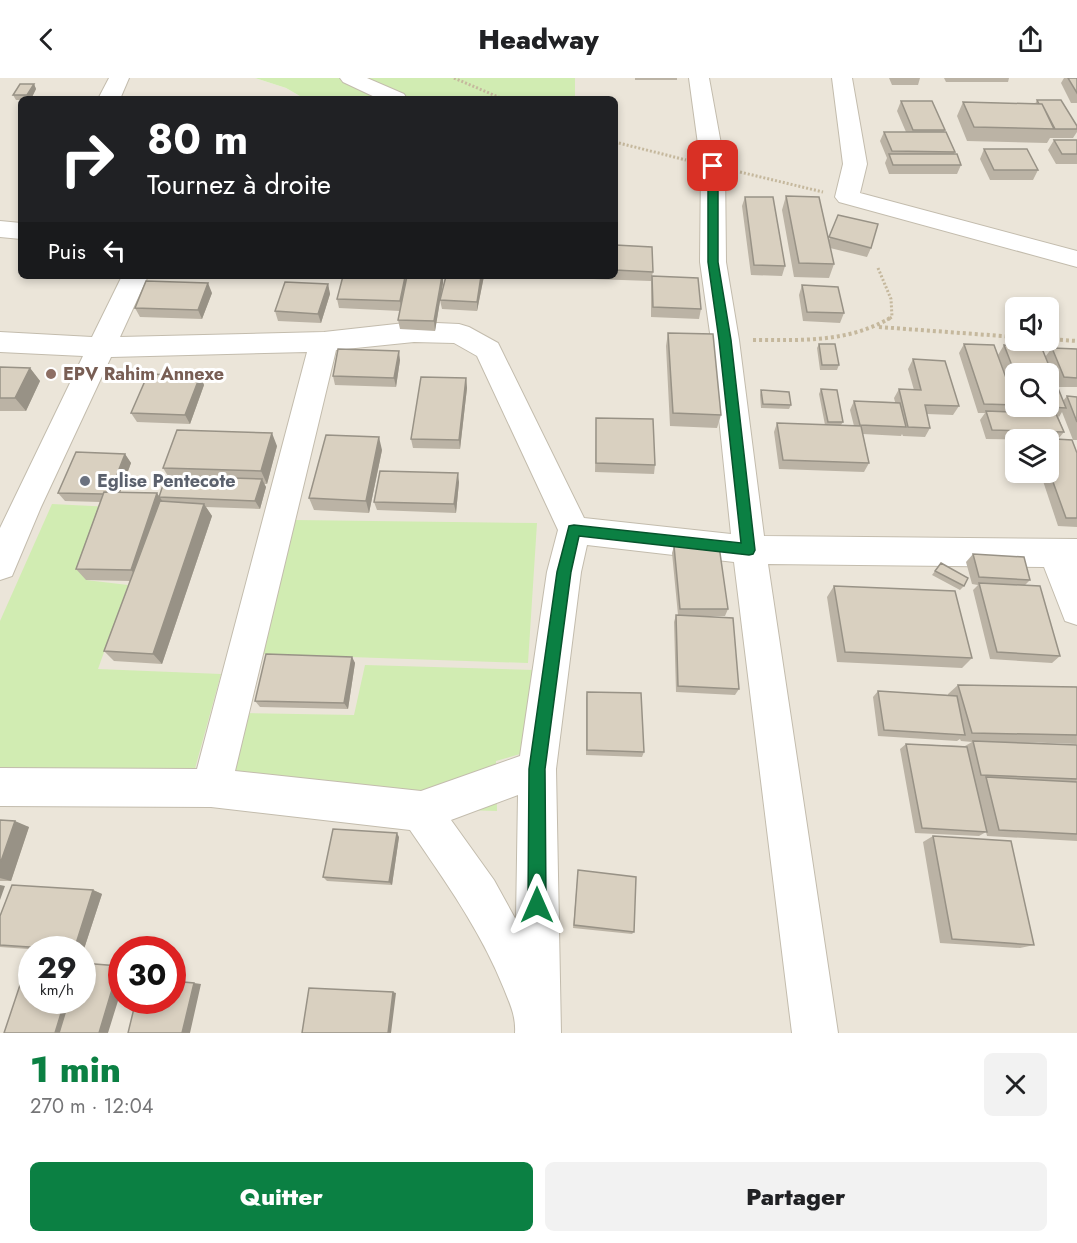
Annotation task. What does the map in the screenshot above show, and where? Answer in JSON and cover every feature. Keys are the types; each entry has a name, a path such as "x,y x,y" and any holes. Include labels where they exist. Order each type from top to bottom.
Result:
{"street":[{"path":"110,96 119,78"},
{"path":"350,78 389,96"},
{"path":"699,78 713,166 713,262 725,340 749,550 815,1033"},
{"path":"842,78 855,164 847,197 1077,258"},
{"path":"0,229 18,231"},
{"path":"0,566 12,506 102,347 134,279"},
{"path":"0,342 102,347 324,342 364,336 436,333 459,334 488,350 574,530 564,572 537,769 537,1025"},
{"path":"211,788 324,342"},
{"path":"574,530 749,550 1066,553 1077,610"},
{"path":"0,787 211,788 422,811 537,769"},
{"path":"422,811 479,895 510,950 537,1025"}],"path":[{"path":"454,78 496,96"},
{"path":"725,340 845,338 878,327 892,317 891,299 878,268"},
{"path":"878,327 1005,336"},
{"path":"1059,340 1077,341"}],"shaded area":[{"path":"0,78 255,78 286,88 300,96 18,96 18,279 618,279 618,96 575,96 575,78 1077,78 1077,1033 0,1033"}],"green space":[{"path":"255,78 575,78 575,96 300,96 286,88"},
{"path":"52,504 112,507 86,580 128,585 98,669 221,674 188,794 0,785 0,621"},
{"path":"295,520 537,523 528,663 263,654"},
{"path":"365,665 535,670 531,751 496,761 497,811 216,803 241,713 354,715"}],"building":[{"path":"1068,78 1077,78 1077,93"},
{"path":"20,84 34,84 27,95 13,95"},
{"path":"1037,100 1061,100 1077,129 1054,129 1042,104 1039,104"},
{"path":"901,101 932,101 945,130 913,130"},
{"path":"963,102 1042,104 1055,129 974,127"},
{"path":"884,132 946,132 955,152 892,151"},
{"path":"1054,140 1077,140 1077,154 1062,154"},
{"path":"984,149 1027,149 1038,170 994,170"},
{"path":"889,154 957,154 961,165 893,165"},
{"path":"786,196 819,197 834,264 799,263"},
{"path":"745,197 773,197 785,266 754,265"},
{"path":"838,215 878,224 871,248 829,237"},
{"path":"618,245 652,247 653,272 618,270"},
{"path":"652,276 698,278 701,309 653,307"},
{"path":"342,279 405,279 400,301 337,299"},
{"path":"406,279 441,279 434,321 398,320"},
{"path":"445,279 481,279 477,302 440,300"},
{"path":"146,281 208,283 198,310 135,308"},
{"path":"285,282 328,284 318,314 275,311"},
{"path":"802,285 838,287 844,313 807,312"},
{"path":"668,333 713,334 721,415 673,413"},
{"path":"819,344 835,344 839,365 822,365"},
{"path":"964,344 994,345 1005,375 1005,405 984,404"},
{"path":"1059,348 1077,349 1077,378 1064,377 1053,351 1059,351"},
{"path":"338,349 399,351 394,378 333,376"},
{"path":"1006,351 1043,351 1048,363 1011,363"},
{"path":"913,359 945,361 959,406 925,405 930,428 908,427 899,389 921,390"},
{"path":"0,367 30,368 15,398 0,398"},
{"path":"148,374 200,376 185,415 131,413"},
{"path":"421,377 466,378 459,440 411,439"},
{"path":"821,389 837,390 843,422 828,422"},
{"path":"761,390 789,392 791,405 763,404"},
{"path":"1059,391 1066,408 1059,408"},
{"path":"1067,396 1077,397 1077,422"},
{"path":"854,401 900,403 906,427 860,425"},
{"path":"986,411 1005,412 1005,417 1057,417 1064,432 1059,432 1059,429 992,430"},
{"path":"596,418 653,419 655,465 596,463"},
{"path":"777,423 861,426 869,463 783,460"},
{"path":"177,430 272,433 261,471 163,468"},
{"path":"326,435 379,437 366,501 309,498"},
{"path":"1059,439 1072,440 1077,453 1077,518 1066,518 1053,483 1059,483"},
{"path":"76,452 125,454 110,492 103,494 58,493"},
{"path":"380,471 458,473 454,504 374,502"},
{"path":"166,476 262,479 255,501 159,497"},
{"path":"104,492 157,493 131,570 76,569"},
{"path":"160,501 204,504 153,654 104,651"},
{"path":"674,546 719,546 728,609 680,609"},
{"path":"973,554 1024,557 1030,580 979,577"},
{"path":"941,563 968,578 964,586 935,571"},
{"path":"979,583 1040,586 1060,656 997,652"},
{"path":"834,586 955,591 972,658 845,652"},
{"path":"676,615 733,618 739,689 678,686"},
{"path":"266,654 352,657 344,703 255,701"},
{"path":"958,685 1077,687 1077,735 972,733"},
{"path":"878,691 957,696 965,735 884,730"},
{"path":"587,692 641,693 644,752 587,750"},
{"path":"973,741 1077,745 1077,779 981,775"},
{"path":"906,744 967,747 987,832 922,828"},
{"path":"986,777 1077,782 1077,834 999,830"},
{"path":"0,820 15,821 0,864"},
{"path":"333,829 397,833 389,882 323,877"},
{"path":"933,836 1011,841 1034,945 952,939"},
{"path":"578,870 636,877 634,932 574,925"},
{"path":"12,885 93,890 78,936 18,936 18,946 0,945 0,916"},
{"path":"96,964 108,965 108,1003 99,1033 59,1033 65,1014 96,1014"},
{"path":"186,982 194,983 182,1033 128,1033 133,1014 186,1014"},
{"path":"309,988 393,992 388,1033 302,1033"},
{"path":"18,991 18,1014 61,1014 55,1033 4,1033"}],"place":[{"name":"EPV Rahim Annexe","path":"51,374"},
{"name":"Eglise Pentecote","path":"85,481"}],"route":[{"path":"537,905 537,769 564,572 574,530 749,550 725,340 713,262 713,166"}]}
